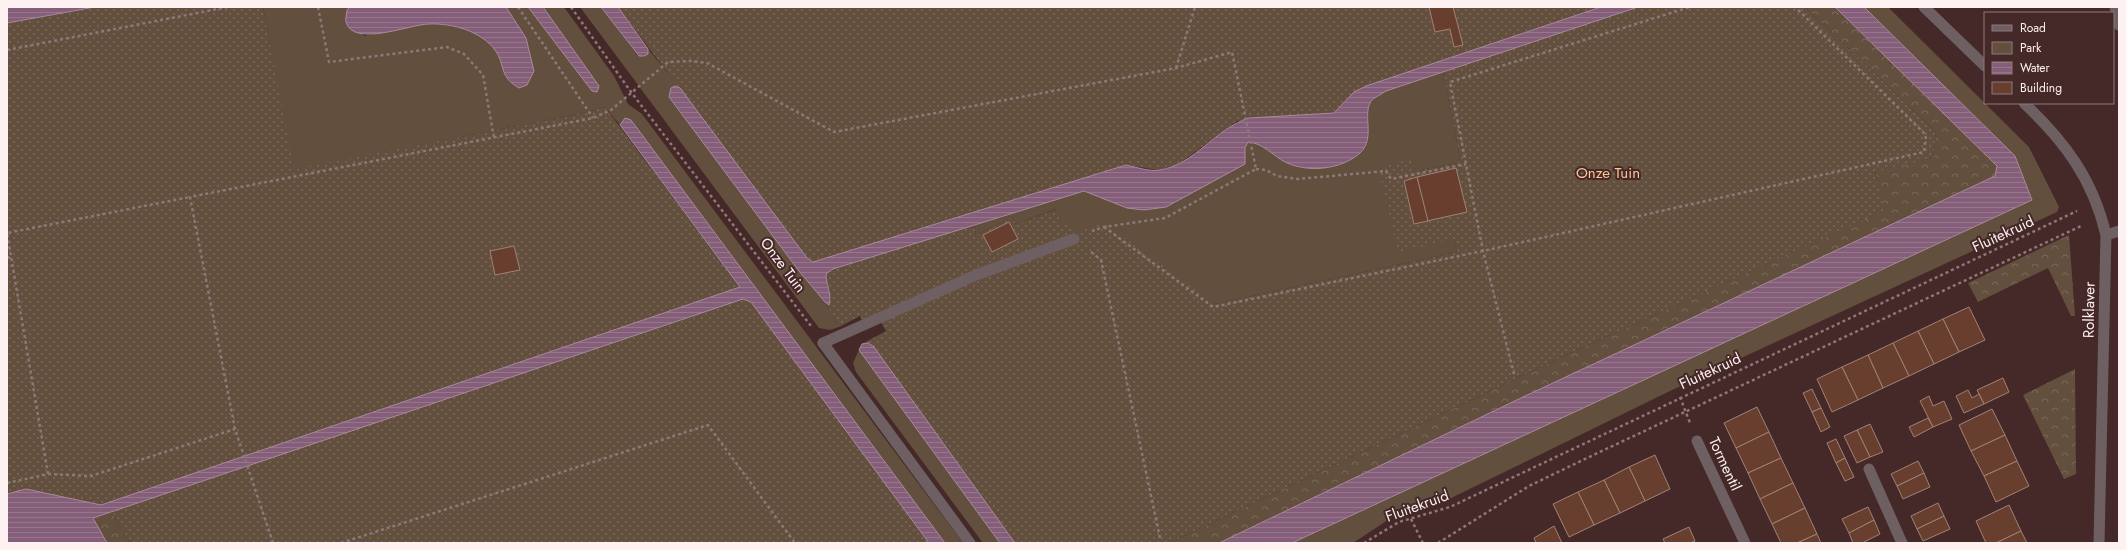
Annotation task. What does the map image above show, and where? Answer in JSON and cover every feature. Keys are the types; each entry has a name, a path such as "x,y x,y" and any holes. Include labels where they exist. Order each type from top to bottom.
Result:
{"street":[{"path":"1924,7 1984,65"},
{"path":"2115,7 2119,25"},
{"name":"Rolklaver","path":"2025,104 2070,152 2088,183 2102,217 2106,235 2099,543"},
{"path":"2106,235 2119,231"},
{"path":"970,543 823,343 976,275 1074,239"},
{"name":"Tormentil","path":"1697,441 1745,543"},
{"path":"1870,469 1902,543"}],"path":[{"path":"7,50 228,7"},
{"path":"318,7 329,62 448,47 464,54 483,76 494,138"},
{"path":"518,7 593,118"},
{"name":"Onze Tuin","path":"571,7 631,92 823,343"},
{"path":"1176,68 1195,7"},
{"path":"1514,374 1483,251 1450,82 1690,7"},
{"path":"1104,227 1213,307 1483,251 1924,152 1926,135 1795,7"},
{"path":"48,474 7,233 593,118 611,110 668,62 707,62 834,132 1176,68 1232,52 1256,169"},
{"path":"1074,239 1104,227 1165,218 1256,169 1266,170 1277,176 1298,179 1386,171 1391,179 1466,164"},
{"path":"190,198 235,429 273,543"},
{"name":"Fluitekruid","path":"1364,543 1383,530 1410,519 1450,507 1680,397 2064,217"},
{"path":"1438,543 1529,486 1685,411 2102,217"},
{"path":"1074,239 1101,260 1160,538"},
{"path":"7,258 11,257"},
{"name":"Tormentil","path":"1680,397 1697,441"},
{"path":"341,543 708,425 795,543"},
{"path":"7,483 48,474 91,476 235,429"},
{"path":"1410,519 1423,543"}],"green space":[{"path":"95,7 263,7 294,169 583,113 605,107 740,287 101,505 26,489 7,494 7,23"},
{"path":"263,7 350,7 347,10 364,36 422,24 439,24 457,27 483,38 490,44 499,56 509,80 519,88 526,38 506,7 528,7 592,91 597,92 599,86 543,7 564,7 614,76 628,104 642,114 963,543 945,543 631,120 622,121 620,125 605,107 583,113 293,170"},
{"path":"580,7 601,7 638,56 644,56 647,54 648,49 680,88 675,86 669,97 799,271 825,302 839,327 830,330 819,328"},
{"path":"618,7 1601,7 1366,86 1354,92 1334,113 1237,121 1176,166 1158,170 1126,165 813,262 807,258"},
{"name":"Onze Tuin","path":"1638,7 1805,7 1936,132 1933,158 1875,172 1886,210 1566,355 1169,543 1015,543 874,347 868,343 862,344 886,331 879,319 864,325 860,316 839,327 825,302 829,304 830,300 826,274 833,269 974,225 976,235 1012,217 1016,224 1057,209 1061,223 1067,222 1075,234 1103,222 1215,304 1457,252 1454,239 1398,252 1379,169 1412,158 1415,171 1457,163 1460,159 1443,72"},
{"path":"1805,7 1835,7 1997,166 1995,176 1523,397 1219,543 1169,543 1566,355 1885,210 1875,171 1933,158 1936,132"},
{"path":"1864,7 1888,7 2029,147 2059,207 2057,212 1670,391 1443,502 1394,516 1353,543 1292,543 2032,200 2015,156"},
{"path":"1443,72 1460,159 1457,163 1415,171 1412,159 1380,169 1454,239 1457,252 1215,304 1075,234 1061,223 1056,209 1016,224 1012,217 976,235 974,225 1084,191 1089,192 1245,154 1245,148 1248,142 1258,144 1294,166 1305,168 1328,167 1368,118 1368,106 1374,98 1386,91"},
{"path":"2069,235 2075,316 2071,316 2048,268 1978,302 1968,283"},
{"path":"743,299 751,302 929,543 130,543 111,511"},
{"path":"859,350 1000,543 983,543 856,372 853,363"},
{"path":"2075,369 2076,474 2064,479 2023,395"},
{"path":"111,511 130,543 107,543 93,518"}],"water":[{"path":"7,7 95,7 7,23"},
{"path":"350,7 506,7 526,38 534,71 527,85 519,88 512,84 505,75 498,55 489,43 474,33 447,25 429,24 383,33 359,33 351,30 346,22 347,10"},
{"path":"528,7 543,7 599,86 597,92 592,91"},
{"path":"601,7 618,7 648,49 648,54 639,56"},
{"path":"1601,7 1638,7 1386,91 1376,97 1369,104 1368,132 1365,147 1352,159 1343,163 1324,168 1303,168 1285,162 1263,147 1248,142 1245,148 1245,164 1166,207 1144,210 1127,208 1084,191 833,269 826,274 830,297 829,305 799,271 669,97 671,88 675,86 680,88 807,258 813,262 1126,165 1152,170 1172,167 1184,161 1237,123 1249,118 1334,113 1354,92 1366,86"},
{"path":"1835,7 1864,7 2015,156 2032,200 1292,543 1219,543 1523,397 1995,176 1997,166"},
{"path":"625,118 631,120 945,543 929,543 751,302 743,299 93,518 107,543 7,543 7,494 26,489 101,505 740,287 620,125"},
{"path":"868,343 874,347 1015,543 1000,543 859,350 862,344"}],"building":[{"path":"1429,7 1453,7 1463,45 1454,47 1450,29 1435,32"},
{"path":"1456,168 1467,212 1427,221 1417,177"},
{"path":"1417,177 1428,221 1414,224 1404,181"},
{"path":"1009,222 1018,239 992,252 983,235"},
{"path":"514,246 520,270 495,275 490,251"},
{"path":"1969,307 1985,340 1959,352 1943,319"},
{"path":"1943,319 1959,352 1934,364 1918,331"},
{"path":"1918,331 1934,364 1909,376 1893,343"},
{"path":"1893,343 1909,376 1883,388 1868,355"},
{"path":"1868,355 1883,388 1858,400 1842,367"},
{"path":"1842,367 1858,400 1832,412 1817,379"},
{"path":"2003,378 2009,392 1984,404 1977,390"},
{"path":"1812,389 1821,408 1812,412 1803,393"},
{"path":"1968,390 1972,398 1979,394 1984,404 1964,413 1956,396"},
{"path":"1929,396 1933,406 1944,401 1952,419 1933,427 1920,401"},
{"path":"1757,407 1769,432 1736,448 1724,423"},
{"path":"1821,408 1830,427 1821,432 1812,412"},
{"path":"1992,409 2005,435 1971,451 1959,425"},
{"path":"1928,418 1933,427 1914,437 1909,427"},
{"path":"1870,424 1883,452 1870,457 1857,430"},
{"path":"1857,430 1870,457 1857,463 1844,436"},
{"path":"1769,432 1781,458 1748,473 1736,448"},
{"path":"2005,435 2017,461 1984,476 1971,451"},
{"path":"1836,439 1845,458 1836,463 1827,443"},
{"path":"1655,455 1670,489 1645,501 1629,467"},
{"path":"1781,458 1793,483 1760,499 1748,473"},
{"path":"1845,458 1854,477 1845,481 1836,463"},
{"path":"1918,461 1924,473 1897,486 1891,474"},
{"path":"2017,461 2029,486 1996,502 1984,476"},
{"path":"1629,467 1645,501 1620,513 1604,480"},
{"path":"1924,473 1930,487 1903,499 1897,486"},
{"path":"1604,480 1620,513 1594,525 1578,492"},
{"path":"1793,483 1805,508 1772,524 1760,499"},
{"path":"1578,492 1594,525 1569,537 1553,504"},
{"path":"1938,503 1944,516 1917,529 1911,516"},
{"path":"2009,505 2021,531 1996,543 1986,543 1976,521"},
{"path":"1868,507 1874,520 1849,533 1842,519"},
{"path":"1805,508 1817,534 1797,543 1781,543 1772,524"},
{"path":"1944,516 1950,529 1923,541 1917,529"},
{"path":"1874,520 1880,534 1862,543 1853,543 1849,533"},
{"path":"1554,526 1562,543 1536,543 1534,538"},
{"path":"1689,527 1695,541 1690,543 1665,543 1663,539"},
{"path":"2021,531 2027,543 1996,543"},
{"path":"1817,534 1821,543 1797,543"}]}
